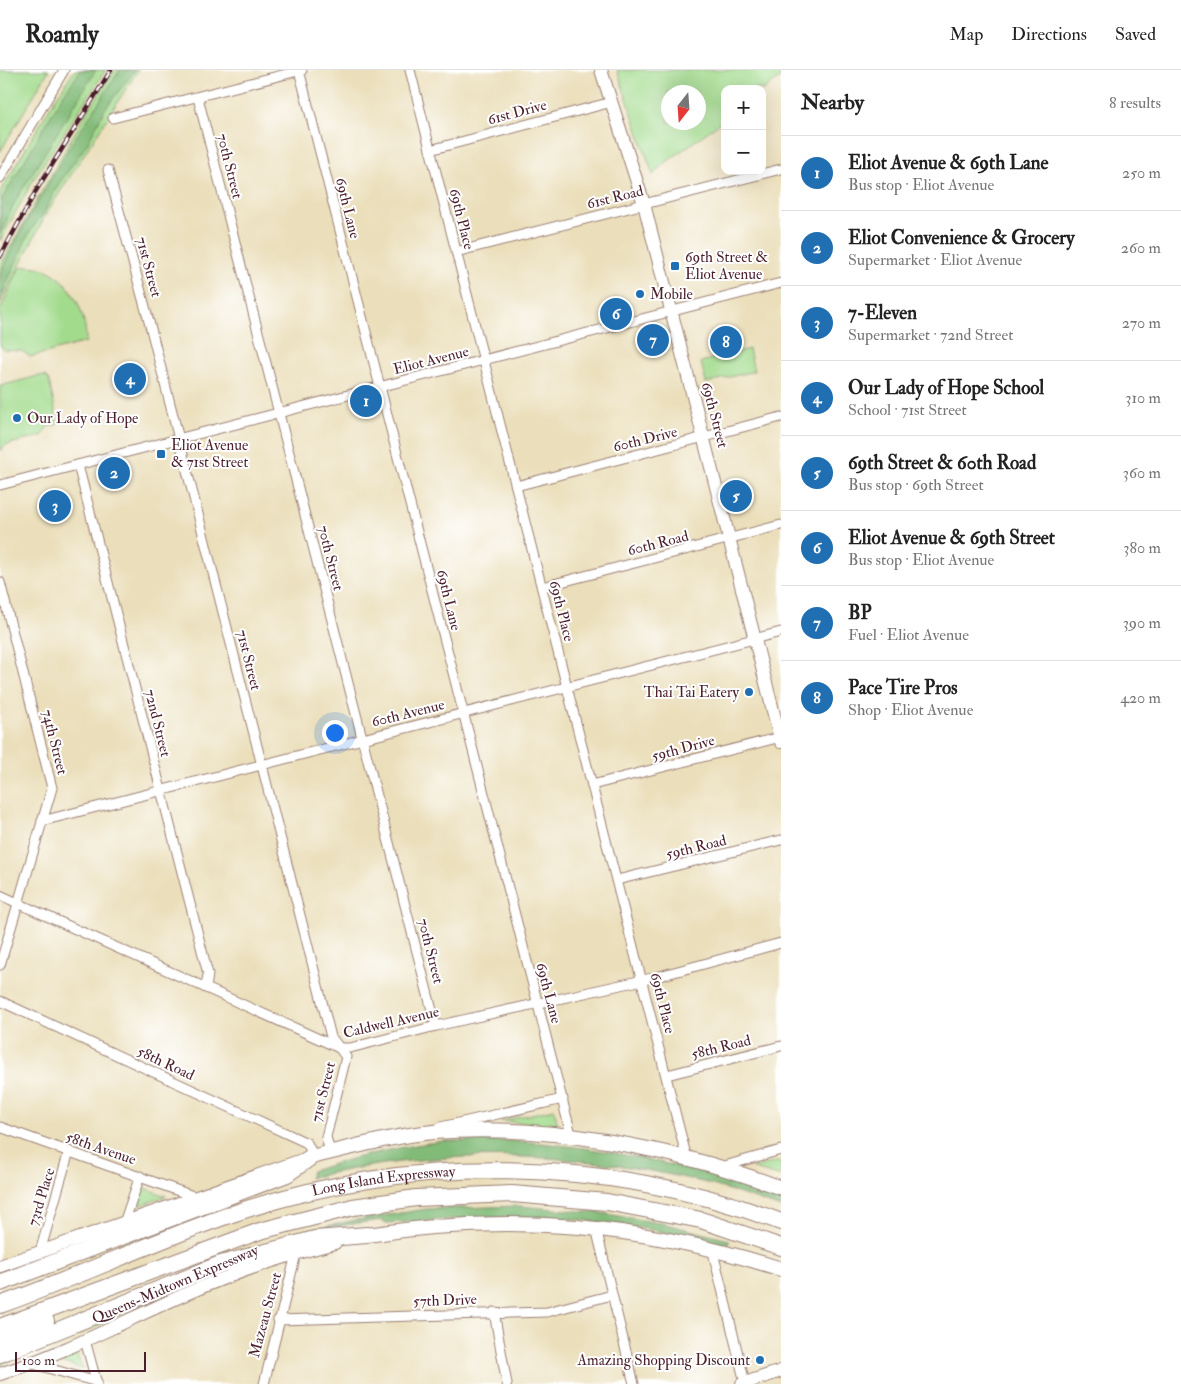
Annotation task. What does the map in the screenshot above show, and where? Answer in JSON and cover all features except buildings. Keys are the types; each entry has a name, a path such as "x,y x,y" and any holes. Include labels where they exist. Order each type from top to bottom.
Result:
{"highway":[{"path":"0,1283 287,1174 312,1157"},
{"name":"Long Island Expressway","path":"0,1304 235,1212 296,1195 392,1176 455,1171 512,1171 552,1172 616,1179 680,1191 781,1222"},
{"name":"Long Island Expressway","path":"0,1327 230,1241 290,1222 385,1201 448,1195 512,1194 607,1202 701,1220 781,1247"},
{"path":"0,1354 221,1264 315,1239 367,1235"},
{"path":"0,1340 109,1296 155,1270"}],"main road":[{"name":"69th Street","path":"601,70 644,204 781,739"},
{"path":"0,1266 193,1196 312,1157 410,1135 477,1131 572,1138 631,1146 720,1168 781,1188"},
{"name":"Queens-Midtown Expressway","path":"2,1377 216,1281 296,1254 367,1235 426,1227 488,1224 596,1228 659,1236 712,1248 781,1268"},
{"path":"748,1384 776,1373"}],"street":[{"path":"0,178 64,70"},
{"path":"113,118 198,98 300,70"},
{"name":"69th Lane","path":"300,70 572,1138"},
{"name":"69th Place","path":"410,70 687,1159"},
{"name":"70th Street","path":"198,98 436,1026"},
{"name":"61st Drive","path":"430,150 612,102"},
{"name":"61st Road","path":"456,252 781,169"},
{"name":"71st Street","path":"108,170 148,316 331,1037 346,1057 326,1137 330,1152"},
{"name":"Eliot Avenue","path":"0,485 781,283"},
{"name":"60th Drive","path":"516,486 781,417"},
{"name":"72nd Street","path":"78,465 208,974 206,988"},
{"name":"60th Road","path":"542,587 781,525"},
{"name":"74th Street","path":"0,582 52,788 0,965"},
{"name":"60th Avenue","path":"42,821 756,640 781,632"},
{"name":"59th Drive","path":"592,785 781,739"},
{"name":"59th Road","path":"617,880 781,840"},
{"name":"Caldwell Avenue","path":"0,895 339,1048 350,1048 436,1026 538,1004 781,943"},
{"name":"58th Road","path":"0,1001 307,1143 312,1157"},
{"name":"58th Road","path":"667,1075 781,1046"},
{"path":"410,1135 563,1099"},
{"name":"58th Avenue","path":"0,1127 193,1196"},
{"path":"720,1168 781,1150"},
{"name":"73rd Place","path":"40,1252 69,1151"},
{"path":"125,1220 140,1176"},
{"path":"596,1228 634,1384"},
{"path":"712,1248 748,1384"},
{"name":"Mazeau Street","path":"264,1384 278,1320 296,1254"},
{"name":"57th Drive","path":"278,1320 494,1312 547,1312 612,1295"},
{"path":"494,1312 507,1384"},
{"path":"85,1340 97,1383"},
{"path":"30,1363 97,1383"}],"green space":[{"path":"0,70 49,70 0,152"},
{"path":"75,70 106,70 33,180 0,241 0,192 55,99"},
{"path":"81,70 96,70 16,200 0,234 0,202 63,95"},
{"path":"115,70 138,70 46,214 0,304 0,265 85,115"},
{"path":"120,70 135,70 105,109 87,144 58,185 44,213 29,233 0,299 0,273 18,236 69,148"},
{"path":"617,70 781,70 781,77 766,88 766,85 721,85 721,122 661,166 653,175"},
{"path":"20,267 35,267 48,271 60,278 69,288 82,314 86,342 30,357 22,351 4,350 0,345 0,310"},
{"path":"749,349 754,371 706,383 701,362"},
{"path":"38,376 45,376 49,380 58,424 47,427 42,436 5,445 0,451 0,386"},
{"path":"554,1109 558,1126 501,1121"},
{"path":"443,1141 527,1142 559,1145 656,1161 719,1177 781,1197 781,1208 727,1189 694,1180 646,1170 550,1158 501,1156 405,1161 309,1178 312,1171 361,1156"},
{"path":"781,1161 781,1177 751,1168"},
{"path":"145,1188 166,1196 139,1206"},
{"path":"519,1206 601,1213 666,1224 729,1240 729,1245 622,1225 536,1217 493,1217 386,1223 380,1220 304,1231 356,1220 426,1209"},
{"path":"145,1303 78,1335 0,1365 0,1362"},
{"path":"76,1353 83,1369 57,1361"}],"railway":[{"path":"0,257 37,189 111,70"}],"place":[{"name":"69th Street & Eliot Avenue","path":"675,266"},
{"name":"Mobile","path":"640,294"},
{"name":"Eliot Avenue & 69th Street","path":"616,314"},
{"name":"BP","path":"653,340"},
{"name":"Pace Tire Pros","path":"726,342"},
{"name":"Our Lady of Hope School","path":"130,379"},
{"name":"Eliot Avenue & 69th Lane","path":"366,401"},
{"name":"Our Lady of Hope","path":"17,418"},
{"name":"Eliot Avenue & 71st Street","path":"161,454"},
{"name":"Eliot Convenience & Grocery","path":"114,473"},
{"name":"69th Street & 60th Road","path":"736,496"},
{"name":"7-Eleven","path":"55,506"},
{"name":"Thai Tai Eatery","path":"749,692"},
{"name":"Amazing Shopping Discount","path":"760,1360"}]}
